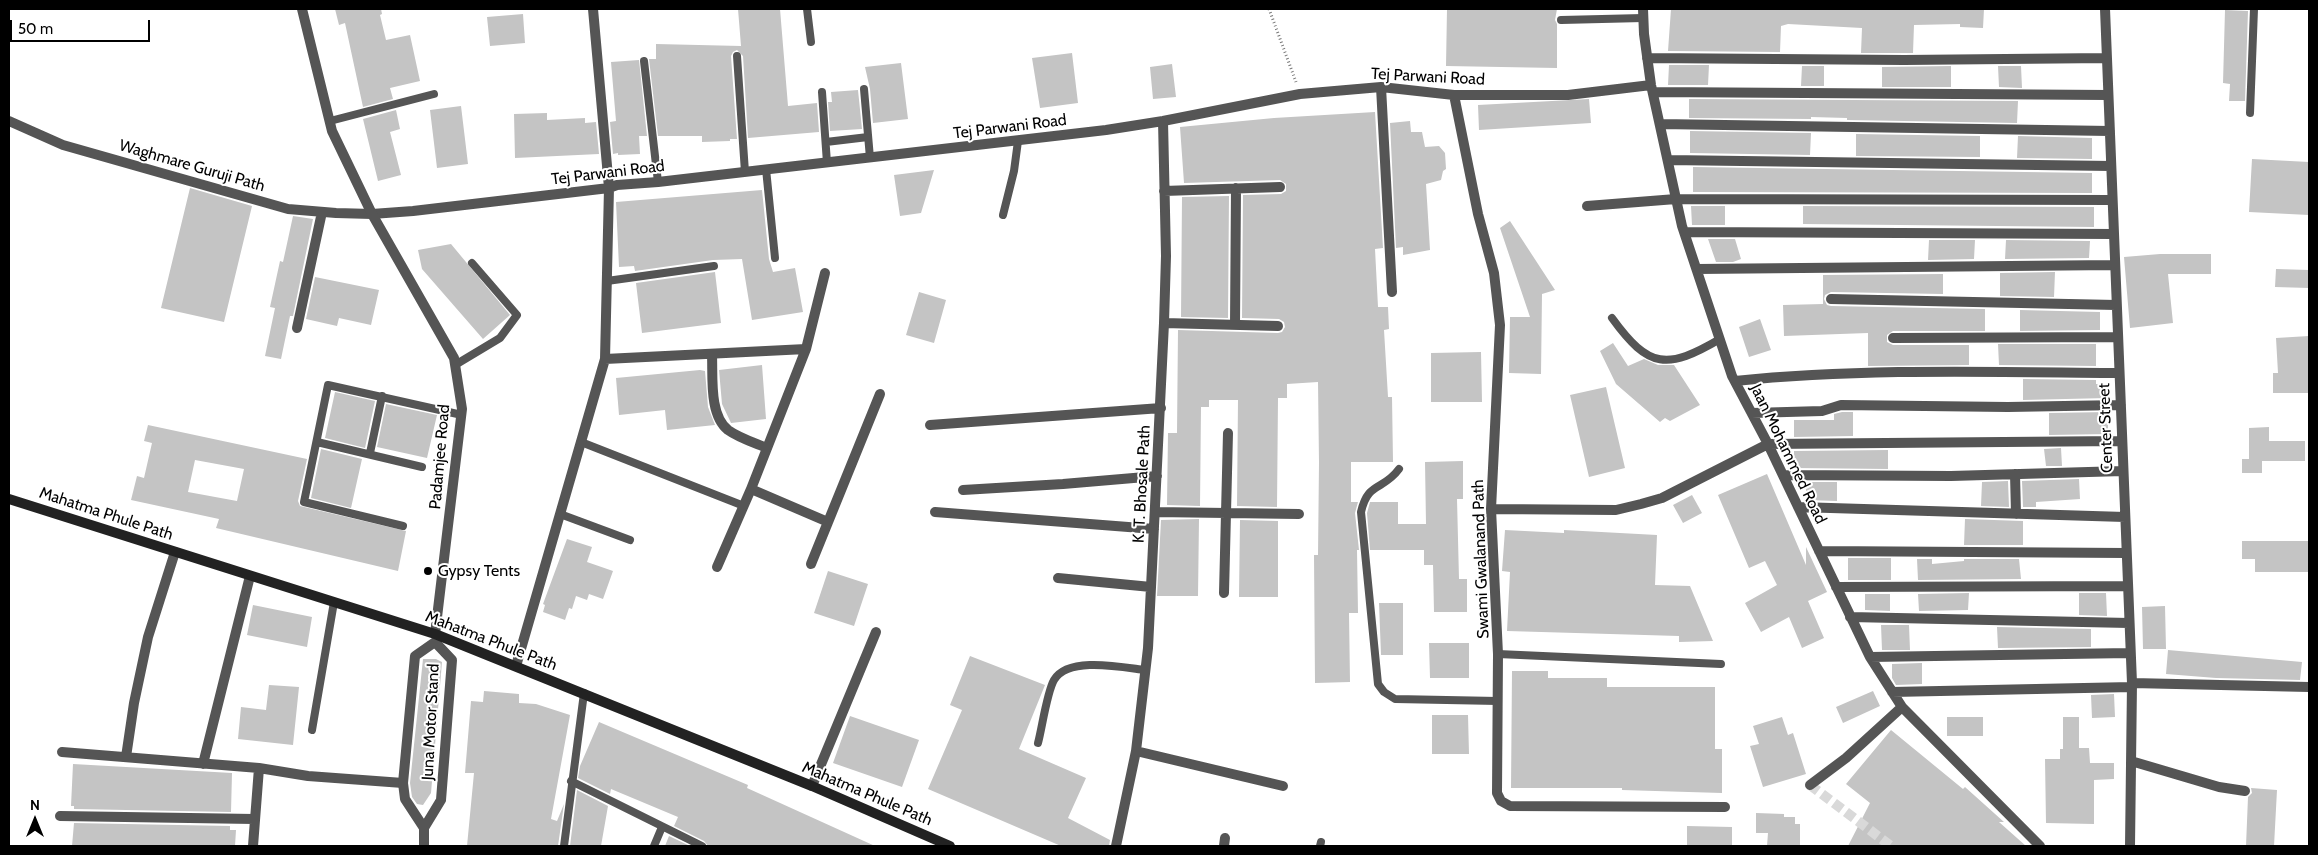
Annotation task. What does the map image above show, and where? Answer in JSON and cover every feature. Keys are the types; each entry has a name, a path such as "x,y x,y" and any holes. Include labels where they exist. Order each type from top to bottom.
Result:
{"main road":[{"name":"Mahatma Phule Path","path":"9,499 334,602 516,666 812,786 950,846"}],"street":[{"name":"Padamjee Road","path":"302,9 332,131 372,214 454,358 462,415 435,638"},
{"path":"516,666 605,359 609,188 593,9"},
{"name":"Center Street","path":"2105,9 2132,685 2130,846"},
{"name":"Jaan Mohammed Road","path":"1643,14 1652,89 1676,199 1685,232 1735,381 1768,444 1870,657 1892,692 1902,707 2040,846"},
{"path":"1647,58 1904,60 2107,58"},
{"path":"1381,87 1392,292"},
{"name":"Tej Parwani Road","path":"372,214 413,211 609,188 617,185 1018,141 1163,121 1300,94 1381,87 1454,94 1568,95 1652,89 2108,95"},
{"name":"Swami Gwalanand Path","path":"1454,94 1478,214 1494,273 1500,325 1492,509 1498,654 1497,793 1501,801 1510,806 1725,807"},
{"name":"K. T. Bhosale Path","path":"1116,846 1136,752 1145,670 1156,512 1164,324 1163,121"},
{"name":"Waghmare Guruji Path","path":"9,122 63,145 288,208 322,212 372,214"},
{"path":"1660,124 2110,131"},
{"path":"1668,160 2111,166"},
{"path":"1164,190 1280,187"},
{"path":"1235,325 1236,188"},
{"path":"1587,206 1676,199 2112,200"},
{"path":"297,328 322,212"},
{"path":"1685,232 2114,234"},
{"path":"1697,269 2115,265"},
{"path":"717,567 751,489 806,349 825,274"},
{"path":"1831,299 2116,305"},
{"path":"1164,324 1278,326"},
{"path":"1893,338 2118,336"},
{"path":"605,359 806,349"},
{"path":"712,355 715,406 719,418 727,430 767,448"},
{"path":"1735,381 1801,374 1888,372 2119,373"},
{"path":"811,564 880,394"},
{"path":"1752,413 1822,411 1841,404 2008,407 2120,404"},
{"path":"930,425 1161,408"},
{"path":"1224,593 1228,433"},
{"path":"1492,509 1616,510 1662,498 1768,444 2122,441"},
{"path":"1783,475 2015,474 2123,471"},
{"path":"2015,474 2016,514"},
{"path":"963,490 1157,476"},
{"path":"751,489 828,522"},
{"path":"1798,507 2125,517"},
{"path":"935,512 1154,529"},
{"path":"1156,512 1299,514"},
{"path":"1819,551 2126,553"},
{"path":"126,757 134,703 148,637 175,552"},
{"path":"202,764 250,576"},
{"path":"1058,578 1151,586"},
{"path":"1836,587 2128,586"},
{"path":"1850,617 2129,623"},
{"path":"812,786 876,632"},
{"name":"Juna Motor Stand","path":"435,638 452,660 441,800 424,828 405,799 403,783 415,656 435,638"},
{"path":"1870,657 2130,653"},
{"path":"1892,692 2132,685 2309,686"},
{"path":"1814,782 1838,764 1902,707"},
{"path":"62,752 259,768 308,776 403,783"},
{"path":"1136,752 1283,786"},
{"path":"2131,761 2219,787 2245,791"},
{"path":"253,846 259,768"},
{"path":"60,816 254,820"},
{"path":"424,828 424,846"}],"lane":[{"path":"807,9 811,42"},
{"path":"2250,113 2254,9"},
{"path":"1560,20 1643,14"},
{"path":"737,56 745,172"},
{"path":"644,61 658,182"},
{"path":"864,89 870,158"},
{"path":"822,92 827,163"},
{"path":"330,121 434,94"},
{"path":"826,142 868,137"},
{"path":"1003,215 1018,141"},
{"path":"766,169 775,258"},
{"path":"455,365 500,338 517,315 472,263"},
{"path":"607,281 714,266"},
{"path":"1612,318 1627,339 1648,357 1662,360 1670,361 1688,357 1720,339"},
{"path":"404,526 304,502 328,385 462,415"},
{"path":"370,453 382,396"},
{"path":"317,442 370,453 422,467"},
{"path":"581,442 744,506"},
{"path":"1399,469 1393,478 1370,491 1364,499 1361,512 1378,684 1384,692 1396,699 1498,701"},
{"path":"560,514 630,540"},
{"path":"312,730 334,602"},
{"path":"1498,654 1721,664"},
{"path":"1038,743 1053,681 1061,672 1074,665 1145,670"},
{"path":"564,846 584,693"},
{"path":"572,781 702,846"},
{"path":"654,846 662,827"}],"path":[{"path":"1269,9 1300,94"}],"building":[{"path":"335,9 381,9 382,14 380,15 386,40 410,35 420,81 390,88 393,99 363,107 345,23 339,25"},
{"path":"738,9 780,9 788,106 817,103 819,132 748,138 743,56 737,50 731,56 737,139 702,142 702,136 658,136 649,59 656,59 656,44 741,46"},
{"path":"1447,9 1557,9 1555,20 1557,24 1557,68 1446,66"},
{"path":"1671,9 1984,9 1983,28 1960,27 1960,24 1914,25 1913,53 1861,53 1862,28 1788,24 1781,26 1780,52 1668,51"},
{"path":"2225,10 2248,11 2245,101 2229,101 2230,84 2223,83"},
{"path":"523,14 525,43 490,46 487,17"},
{"path":"1072,53 1078,103 1040,108 1032,58"},
{"path":"639,60 647,136 639,136 640,154 613,154 610,122 616,121 611,62"},
{"path":"901,63 908,119 873,123 870,89 865,67"},
{"path":"1172,64 1176,97 1153,99 1150,67"},
{"path":"1669,65 1709,65 1708,85 1668,85"},
{"path":"1802,66 1824,66 1824,86 1801,86"},
{"path":"1951,66 1951,87 1882,87 1882,67"},
{"path":"1998,66 2021,66 2022,88 1999,87"},
{"path":"858,90 862,129 830,131 828,102 832,102 831,92"},
{"path":"1589,99 1591,123 1479,130 1478,105"},
{"path":"1689,99 2018,101 2017,123 1847,120 1847,118 1811,117 1811,119 1689,118"},
{"path":"461,106 468,164 437,168 430,110"},
{"path":"396,110 400,129 390,132 401,175 378,181 363,119"},
{"path":"1375,112 1383,248 1375,249 1378,307 1388,307 1389,329 1384,330 1388,397 1392,397 1393,462 1351,462 1351,502 1358,502 1355,513 1359,550 1357,550 1358,613 1349,613 1350,682 1315,683 1314,555 1318,555 1318,382 1287,384 1287,398 1278,398 1277,507 1237,506 1238,400 1209,400 1209,407 1201,407 1200,506 1167,505 1168,433 1177,433 1178,330 1278,333 1282,332 1285,327 1284,322 1279,319 1242,318 1243,195 1281,194 1286,191 1286,184 1280,180 1184,183 1180,127 1274,118"},
{"path":"547,113 547,120 585,118 585,123 596,122 599,154 515,158 514,114"},
{"path":"1410,121 1411,132 1422,132 1425,147 1439,146 1445,153 1446,169 1443,171 1441,180 1426,184 1430,250 1403,255 1403,247 1396,248 1390,123"},
{"path":"1690,131 1811,133 1810,155 1690,153"},
{"path":"1856,134 1980,136 1980,157 1856,156"},
{"path":"2018,136 2092,138 2092,159 2017,158"},
{"path":"2252,159 2309,162 2309,215 2249,212"},
{"path":"1693,167 2092,173 2092,193 1693,192"},
{"path":"934,170 921,213 900,216 894,175"},
{"path":"190,188 252,206 224,322 161,308"},
{"path":"762,190 769,259 773,272 795,268 803,312 752,320 742,259 713,260 635,271 634,266 619,267 616,202"},
{"path":"1229,196 1228,318 1181,317 1182,197"},
{"path":"1691,206 1725,206 1725,225 1692,225"},
{"path":"1803,206 2094,207 2094,227 1803,224"},
{"path":"293,216 313,219 293,316 290,316 281,359 265,356 275,308 270,307 280,261 283,262"},
{"path":"1510,221 1555,290 1542,294 1541,374 1509,373 1510,317 1530,317 1500,228"},
{"path":"1708,239 1735,239 1741,259 1733,262 1716,262"},
{"path":"1929,240 1975,240 1974,259 1928,260"},
{"path":"2006,240 2090,241 2089,258 2005,259"},
{"path":"451,244 510,315 483,339 422,269 418,250"},
{"path":"2160,254 2211,254 2211,274 2168,274 2173,323 2130,328 2124,257"},
{"path":"2276,269 2309,270 2309,288 2275,287"},
{"path":"715,272 721,323 642,333 636,283"},
{"path":"2055,272 2054,297 2000,296 2000,273"},
{"path":"1943,274 1943,294 1831,292 1825,295 1824,299 1827,305 1831,306 1985,309 1985,331 1893,331 1887,335 1887,342 1893,345 1969,345 1969,365 1868,366 1868,333 1784,336 1783,305 1823,304 1823,275"},
{"path":"315,277 379,290 371,325 339,318 337,326 306,319"},
{"path":"919,292 946,300 934,343 906,335"},
{"path":"2020,310 2100,312 2100,330 2020,331"},
{"path":"1760,319 1771,350 1749,357 1739,327"},
{"path":"2309,336 2309,393 2273,393 2273,373 2278,373 2276,338"},
{"path":"1613,343 1628,366 1644,359 1658,365 1674,365 1700,405 1670,421 1665,418 1660,422 1616,384 1600,351"},
{"path":"1998,344 2096,344 2096,366 1999,365"},
{"path":"1481,352 1482,402 1431,402 1431,353"},
{"path":"762,365 766,419 731,423 722,404 719,370"},
{"path":"705,371 708,407 715,425 667,430 665,410 619,415 616,378"},
{"path":"2023,379 2096,380 2096,384 2108,384 2108,398 2023,400"},
{"path":"1606,387 1625,468 1589,477 1570,395"},
{"path":"335,392 375,401 365,448 325,438"},
{"path":"386,404 437,415 427,458 377,447"},
{"path":"1853,412 1853,436 1794,437 1794,420 1834,420 1834,414"},
{"path":"2108,412 2108,434 2049,435 2049,413"},
{"path":"148,425 307,459 298,501 300,506 406,531 398,571 216,528 219,519 131,500 137,476 144,478 152,443 144,441","holes":["195,460 244,469 237,501 188,492"]},
{"path":"2269,427 2269,441 2305,441 2305,461 2262,461 2262,473 2242,473 2242,459 2249,459 2249,428"},
{"path":"2061,448 2062,466 2046,466 2044,449"},
{"path":"321,449 362,459 351,508 311,498"},
{"path":"1888,450 1888,469 1794,468 1794,451"},
{"path":"1463,461 1463,499 1457,499 1459,579 1467,579 1467,612 1434,612 1433,565 1424,565 1424,550 1370,550 1367,513 1370,502 1398,502 1398,524 1426,524 1425,462"},
{"path":"1767,474 1806,565 1806,547 1827,592 1808,601 1824,638 1802,648 1789,617 1761,632 1745,603 1777,585 1765,561 1749,568 1718,495"},
{"path":"2079,479 2080,499 2036,502 2036,507 2023,507 2022,481"},
{"path":"2008,481 2009,507 1981,506 1982,482"},
{"path":"1806,482 1837,482 1837,501 1806,500"},
{"path":"1692,495 1702,513 1683,523 1673,505"},
{"path":"1199,519 1198,596 1157,596 1161,520"},
{"path":"1965,519 2023,521 2023,545 1964,545"},
{"path":"1240,520 1278,521 1278,597 1239,597"},
{"path":"1505,530 1564,533 1564,530 1657,535 1655,585 1690,586 1713,641 1679,642 1679,636 1507,631 1510,572 1502,571"},
{"path":"567,539 592,547 587,562 613,571 603,599 589,594 587,600 576,596 572,609 569,608 565,620 543,612 545,605 543,604"},
{"path":"2242,541 2309,541 2309,572 2255,572 2255,559 2242,559"},
{"path":"1848,558 1891,558 1891,580 1848,580"},
{"path":"1917,559 1932,559 1932,564 1964,561 1964,559 2019,559 2021,579 1918,580"},
{"path":"828,571 868,584 854,626 814,613"},
{"path":"1969,593 1968,610 1919,611 1918,594"},
{"path":"2079,593 2106,593 2107,616 2079,615"},
{"path":"1865,594 1890,594 1890,611 1865,610"},
{"path":"1379,603 1403,603 1403,655 1381,655"},
{"path":"253,605 312,617 307,647 247,635"},
{"path":"2165,606 2166,649 2143,649 2142,607"},
{"path":"1881,625 1909,625 1910,650 1882,650"},
{"path":"1997,627 2091,629 2091,647 1998,648"},
{"path":"1429,643 1469,643 1469,678 1430,678"},
{"path":"2168,650 2302,662 2300,680 2216,678 2166,674"},
{"path":"970,656 1045,685 1019,749 1086,778 1068,818 1110,840 1109,846 1061,846 928,789 962,710 950,705"},
{"path":"423,659 436,659 442,662 431,793 423,805 417,804 412,797 410,783"},
{"path":"1922,663 1922,684 1896,685 1892,678 1892,664"},
{"path":"1512,671 1548,671 1548,678 1607,678 1607,687 1715,687 1715,749 1722,749 1722,793 1622,790 1622,788 1511,788"},
{"path":"269,685 299,687 293,745 238,739 241,707 266,710"},
{"path":"484,691 519,694 519,703 536,704 570,715 551,819 557,821 564,804 558,846 467,846 474,773 465,773 471,701 483,702"},
{"path":"1873,691 1880,706 1843,723 1836,707"},
{"path":"2114,694 2115,717 2092,718 2091,695"},
{"path":"1432,715 1468,715 1469,754 1432,754"},
{"path":"850,716 919,740 902,787 833,763"},
{"path":"1782,717 1788,735 1793,733 1806,774 1763,787 1750,746 1759,744 1753,726"},
{"path":"1947,717 1983,717 1983,736 1947,736"},
{"path":"2063,717 2079,717 2079,748 2089,748 2090,763 2114,763 2114,779 2094,780 2094,824 2046,823 2045,759 2060,759 2060,749 2063,749"},
{"path":"599,722 748,785 747,788 875,846 708,846 704,841 674,826 678,817 611,789 610,794 578,778 580,766"},
{"path":"1891,730 1963,789 1965,787 2004,822 1999,822 2026,846 1848,846 1870,803 1846,784"},
{"path":"73,764 232,773 231,812 74,809 74,806 71,806"},
{"path":"2251,788 2277,790 2274,846 2246,846 2248,797 2252,793"},
{"path":"577,790 608,806 601,846 570,846"},
{"path":"1756,813 1784,814 1784,817 1795,817 1795,824 1800,824 1800,846 1767,846 1768,833 1756,833"},
{"path":"74,823 230,826 230,830 236,830 235,846 72,846"},
{"path":"1687,826 1732,827 1732,846 1687,846"},
{"path":"669,836 690,846 665,846"}],"tunnel":[{"path":"1810,785 1891,846"}],"place":[{"name":"Gypsy Tents","path":"428,571"}]}
